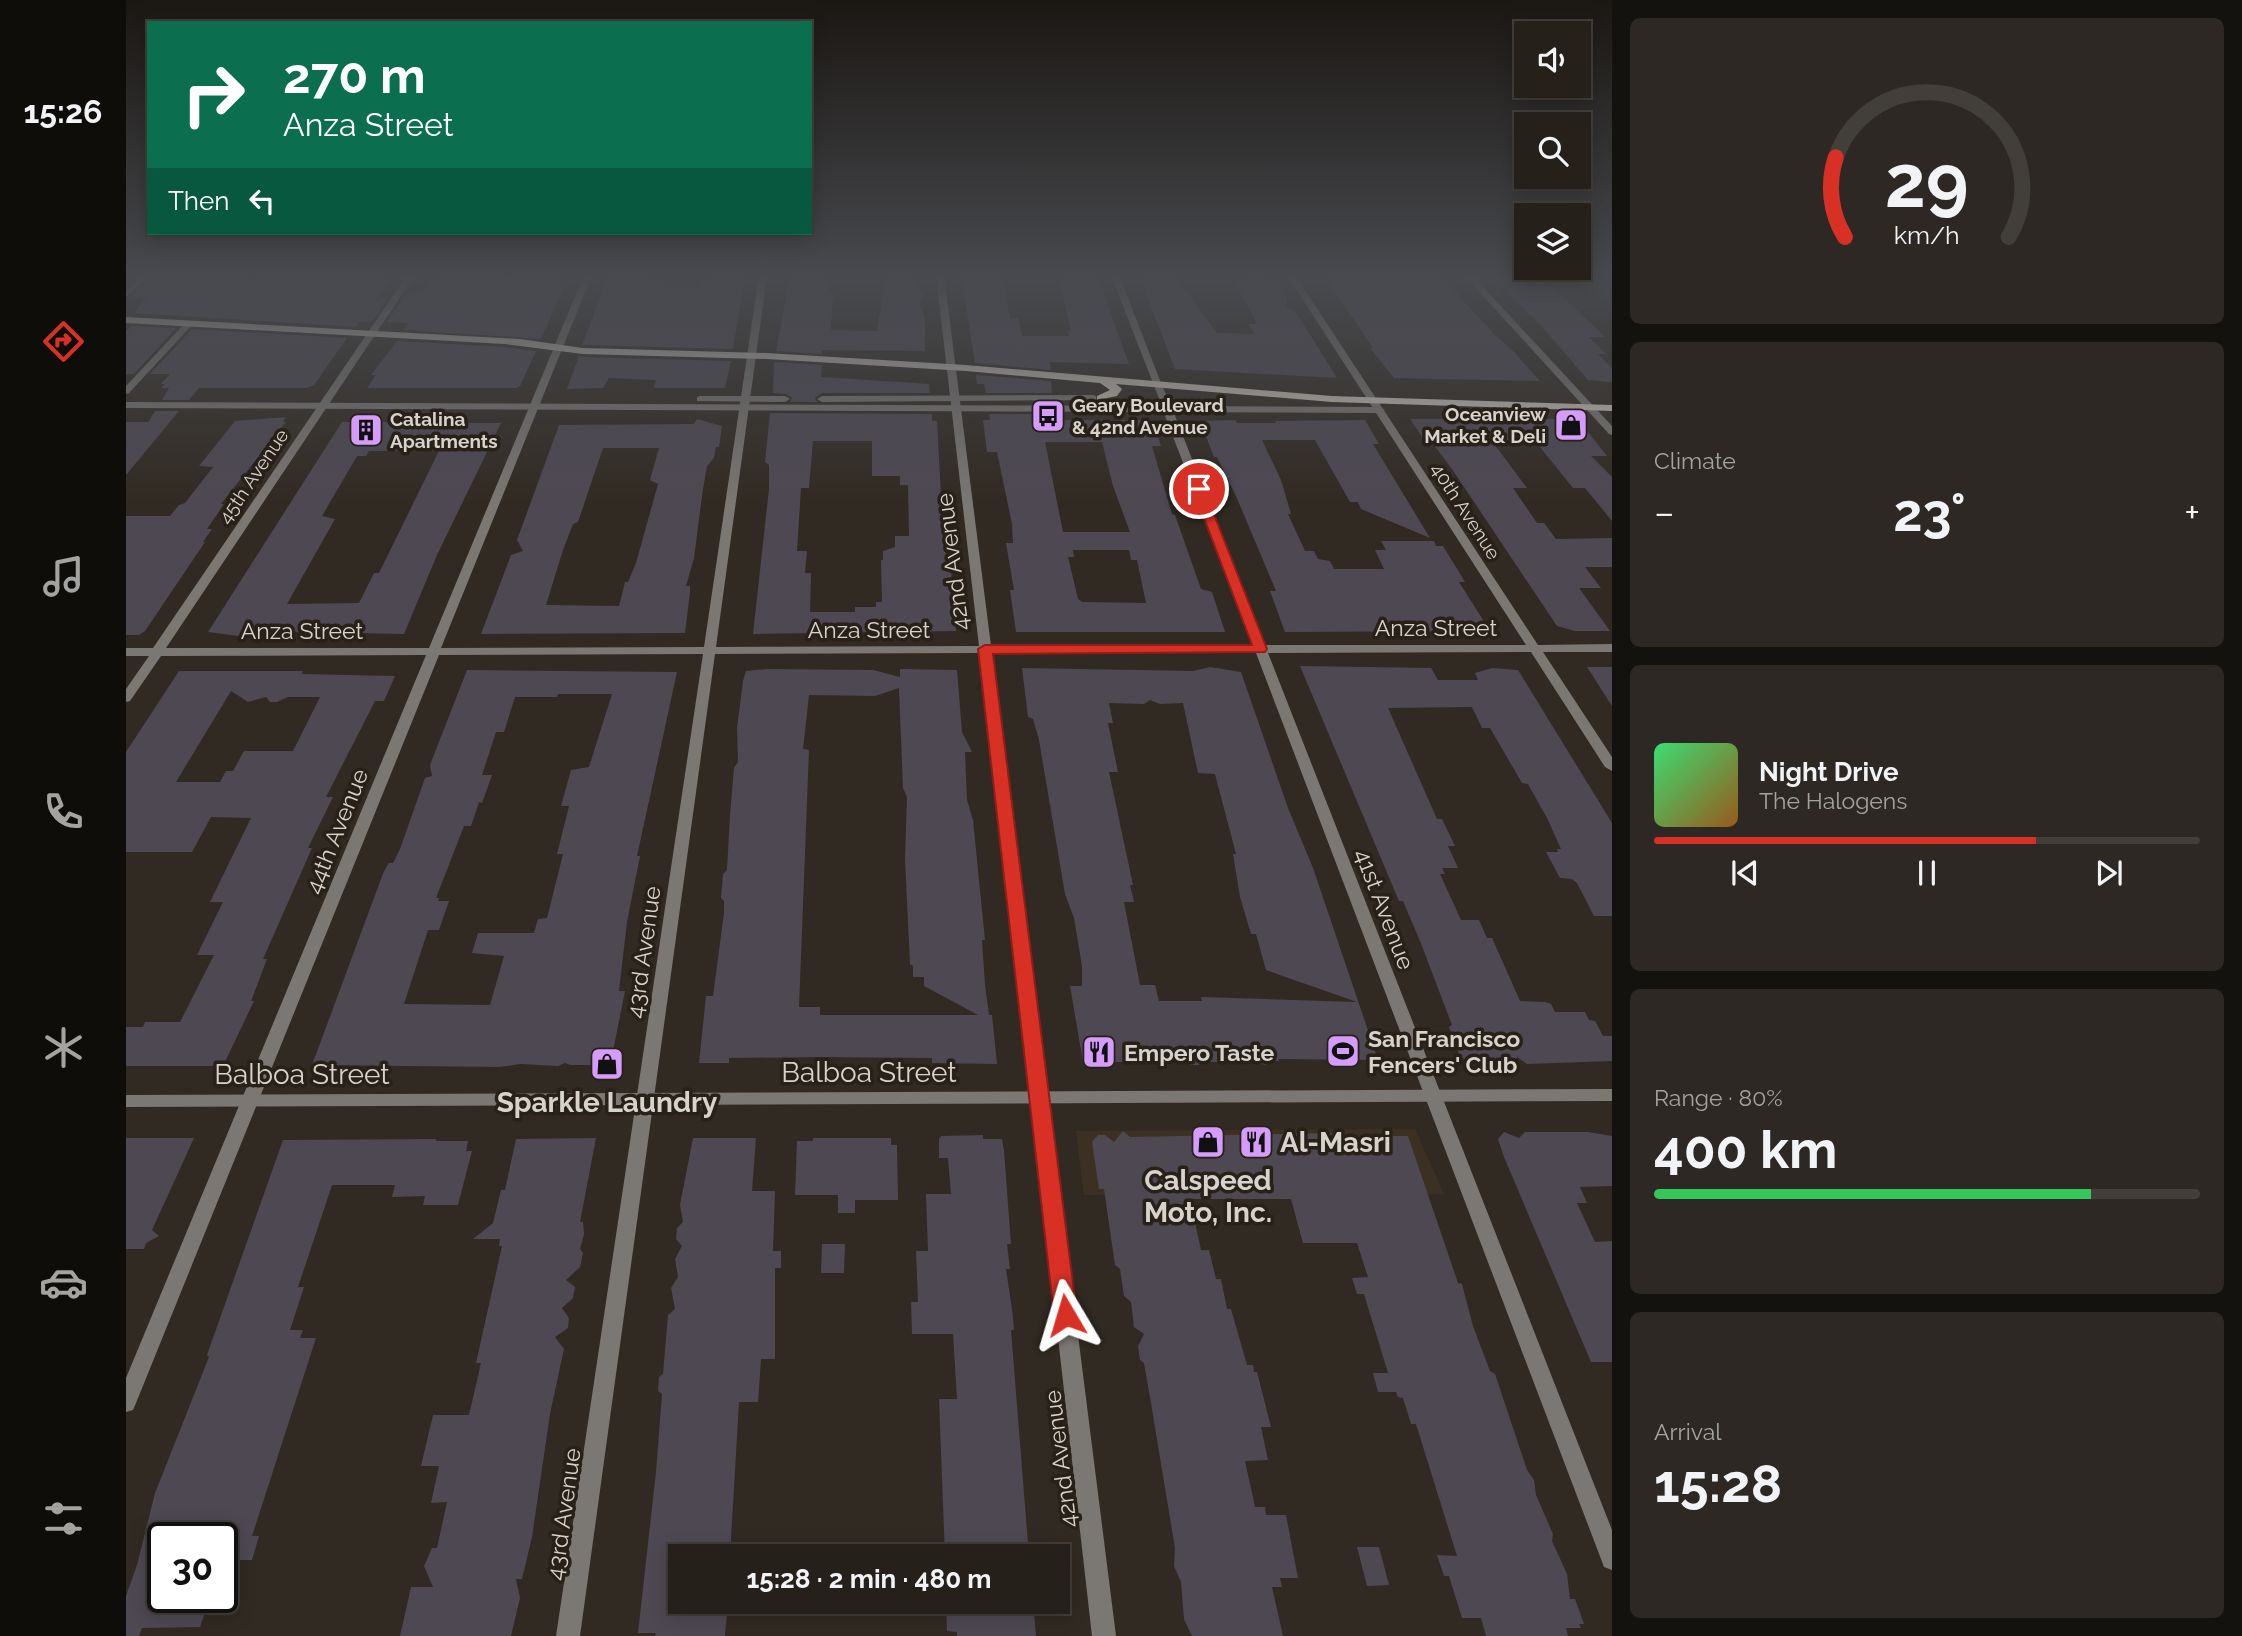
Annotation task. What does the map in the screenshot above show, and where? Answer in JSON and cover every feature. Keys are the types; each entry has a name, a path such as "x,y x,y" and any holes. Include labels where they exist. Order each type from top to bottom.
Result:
{"main road":[{"path":"642,351 751,358 767,363 1102,379 1196,389 1374,401 1612,408"},
{"path":"1101,398 1113,394 1115,389 1102,379"},
{"path":"1374,401 1612,396"}],"street":[{"path":"126,391 163,351"},
{"name":"45th Avenue","path":"126,698 360,351"},
{"name":"44th Avenue","path":"126,1404 557,351"},
{"name":"43rd Avenue","path":"569,1636 752,351"},
{"name":"42nd Avenue","path":"949,351 1104,1636"},
{"name":"41st Avenue","path":"1145,351 1612,1559"},
{"name":"40th Avenue","path":"1341,351 1612,766"},
{"path":"1538,351 1612,432"},
{"path":"955,403 1101,398 1165,403"},
{"path":"126,405 535,404 558,408 745,404 1374,401"},
{"name":"Anza Street","path":"126,652 1612,648"},
{"name":"Balboa Street","path":"126,1101 1612,1095"}],"shaded area":[{"path":"1415,1129 1444,1194 1084,1195 1076,1131"}],"building":[{"path":"126,351 155,351 134,374 126,374"},
{"path":"171,351 338,351 314,385 307,388 199,388 189,400 162,400 169,388 161,388 165,384 161,384 170,374 150,374"},
{"path":"389,351 536,351 520,386 516,388 367,388 376,375 371,375"},
{"path":"781,351 822,351 822,354"},
{"path":"973,351 1124,351 1129,364 1050,362 1051,370 975,363"},
{"path":"1168,351 1320,351 1337,378 1175,369"},
{"path":"1373,351 1513,351 1540,381 1394,378"},
{"path":"1563,351 1603,351 1606,354 1598,354 1612,368 1612,382 1588,380"},
{"path":"579,356 731,361 725,388 654,388 656,380 609,378 603,388 567,389"},
{"path":"774,362 822,365 821,377 929,384 930,393 822,393 815,398 817,402 790,402 792,398 786,394 773,393"},
{"path":"976,375 1051,381 1052,393 986,393 984,384 977,384"},
{"path":"155,411 179,411 126,475 126,422 148,422"},
{"path":"424,412 435,412 429,423 501,423 437,555 404,634 259,631 257,635 246,637 208,632 342,422 387,422","holes":["369,451 439,451 379,573 374,573 359,603 287,604 335,519 322,516 357,456 366,456"]},
{"path":"770,413 932,414 932,421 937,421 943,532 948,570 951,570 956,631 753,634 769,489 769,465 765,462","holes":["813,441 872,441 872,476 900,476 900,485 908,485 909,536 895,536 895,547 883,551 882,602 876,602 876,607 855,607 855,612 810,612 811,573 805,573 807,551 797,551 801,488 809,488"]},
{"path":"989,414 1053,414 1053,420 1153,420 1161,446 1152,446 1172,514 1175,515 1201,589 1212,592 1225,632 1016,632 1010,590 1014,590 1006,543 1013,543 1012,524 997,452 987,452 983,420 990,420","holes":["1045,442 1102,442 1113,486 1130,532 1063,532","1073,550 1129,550 1131,560 1137,560 1146,603 1082,602 1078,599 1068,557 1074,557"]},
{"path":"286,417 283,422 286,422 221,504 224,504 207,529 212,529 205,542 145,631 139,635 126,635 126,516 170,516 179,505 185,503 213,467 199,466 235,421"},
{"path":"697,419 722,426 719,447 716,447 714,458 707,466 694,558 686,586 690,586 690,592 685,633 481,634 511,555 523,551 517,540 559,425 694,424","holes":["603,448 659,448 650,480 658,484 636,563 628,582 625,582 619,606 546,605 563,550 573,524 578,522"]},
{"path":"1410,419 1578,419 1607,456 1591,456 1612,477 1612,521 1585,488 1573,488 1535,441 1492,441 1527,488 1513,488 1537,523 1544,523 1556,539 1612,538 1612,567 1585,567 1601,588 1579,588 1610,631 1575,631 1557,626 1452,469 1433,444 1427,444"},
{"path":"1236,420 1237,423 1276,423 1275,421 1365,420 1379,444 1373,444 1430,538 1361,509 1358,502 1350,502 1315,440 1262,440 1281,480 1291,514 1288,514 1305,551 1314,551 1318,559 1330,561 1334,569 1384,569 1375,550 1386,550 1381,541 1434,541 1436,546 1443,546 1465,582 1459,582 1490,631 1285,632 1270,591 1276,591 1236,496 1217,457 1214,457 1200,421"},
{"path":"1300,666 1431,668 1438,680 1478,680 1475,673 1492,668 1518,670 1612,823 1612,916 1594,916 1577,883 1572,879 1560,878 1546,852 1558,852 1557,849 1561,849 1548,820 1528,784 1522,783 1490,728 1482,728 1472,707 1388,708 1437,819 1442,819 1455,846 1448,846 1458,868 1442,868 1445,874 1440,874 1461,920 1479,920 1487,938 1492,938 1520,1001 1545,1002 1551,1004 1555,1012 1585,1012 1589,1020 1595,1021 1603,1036 1612,1036 1612,1061 1527,1064 1517,1057 1512,1063 1504,1063 1466,1061 1459,1054 1449,1027 1452,1025 1420,941 1403,901 1399,901"},
{"path":"1210,667 1241,672 1288,808 1313,868 1378,1060 1278,1059 1279,1061 1268,1061 1266,1065 1253,1062 1201,1062 1199,1065 1191,1065 1184,1062 1083,1062 1070,986 1082,986 1082,966 1074,918 1065,894 1039,740 1033,719 1028,717 1022,668 1193,671","holes":["1150,700 1160,704 1183,703 1198,773 1215,774 1236,854 1233,854 1240,897 1251,934 1256,934 1266,970 1357,1002 1201,997 1202,1001 1159,1001 1155,985 1140,985 1124,902 1134,902 1130,885 1133,885 1109,772 1118,772 1108,723 1113,723 1109,703 1144,704"]},
{"path":"1587,667 1612,667 1612,706"},
{"path":"900,669 957,670 962,732 972,752 965,752 967,800 973,820 985,940 982,940 985,985 989,1015 992,1015 997,1064 932,1063 932,1058 818,1057 729,1058 729,1063 699,1063 706,996 713,996 724,913 724,901 721,898 723,874 727,870 734,768 738,762 737,728 746,671 873,670 900,677","holes":["899,688 903,788 907,797 905,859 910,964 913,966 913,977 924,977 924,986 978,1015 820,1015 820,1007 799,1007 809,750 803,749 809,695 875,696"]},
{"path":"467,670 677,672 637,856 640,856 627,922 619,991 625,991 613,1051 618,1056 605,1065 312,1065 384,871 389,863 393,863 400,849 425,778 432,776 430,765","holes":["612,694 589,767 571,770 561,806 569,806 557,854 563,854 547,918 538,919 534,933 478,933 472,953 504,956 490,1005 404,1004 428,930 439,930 449,901 438,901 439,898 436,898 464,826 471,826 479,802 482,803 492,775 482,775 496,732 504,732 515,697"]},
{"path":"179,671 303,671 302,674 395,676 384,701 375,701 326,797 333,797 308,848 312,848 263,959 267,959 251,1001 254,1001 223,1066 126,1066 126,1027 143,1027 145,1022 180,1022 214,955 197,955 223,902 210,902 251,818 211,817 192,852 126,852 126,752","holes":["231,691 248,702 266,697 270,702 288,697 320,697 293,751 244,751 233,771 226,771 220,782 176,782"]},
{"path":"1123,1131 1130,1137 1335,1133 1340,1136 1408,1136 1458,1283 1462,1284 1473,1326 1490,1371 1495,1374 1527,1470 1534,1480 1536,1495 1553,1534 1552,1541 1567,1574 1570,1599 1575,1599 1584,1624 1579,1624 1581,1628 1566,1628 1568,1636 1486,1636 1481,1618 1462,1618 1449,1576 1444,1576 1437,1555 1457,1556 1416,1424 1411,1424 1403,1398 1398,1397 1396,1392 1378,1392 1373,1373 1388,1373 1364,1294 1357,1294 1352,1278 1368,1277 1357,1243 1303,1243 1291,1199 1190,1199 1201,1250 1209,1250 1216,1279 1221,1279 1227,1309 1231,1309 1247,1365 1253,1365 1254,1372 1257,1372 1271,1427 1261,1427 1268,1460 1245,1461 1255,1507 1265,1507 1266,1515 1286,1515 1298,1578 1280,1578 1282,1587 1272,1587 1283,1636 1192,1636 1184,1619 1181,1582 1174,1566 1175,1548 1144,1363 1140,1360 1138,1346 1144,1334 1134,1327 1131,1302 1124,1296 1120,1269 1115,1265 1104,1189 1099,1189 1092,1142 1098,1135 1105,1135 1114,1142"},
{"path":"1504,1132 1519,1138 1525,1132 1588,1132 1612,1136 1612,1186 1580,1187 1587,1203 1577,1203 1595,1242 1612,1241 1612,1362 1591,1362 1504,1157 1498,1139"},
{"path":"983,1135 983,1139 1002,1139 1011,1244 1007,1244 1010,1269 1006,1269 1014,1330 1011,1330 1028,1544 945,1544 939,1399 957,1399 953,1334 912,1334 911,1302 918,1302 916,1251 928,1251 926,1194 951,1194 948,1158 939,1158 941,1136"},
{"path":"126,1138 194,1138 152,1230 159,1236 146,1243 144,1249 126,1249"},
{"path":"596,1138 580,1222 583,1222 584,1234 580,1249 583,1253 580,1267 566,1280 575,1287 573,1298 562,1308 569,1318 568,1328 555,1337 564,1349 550,1414 532,1537 522,1579 516,1579 520,1598 511,1636 400,1636 411,1587 433,1587 424,1566 432,1548 437,1548 447,1502 431,1503 439,1466 421,1466 433,1415 469,1415 481,1363 476,1363 502,1246 499,1246 500,1239 473,1239 493,1223 501,1190 505,1190 516,1139"},
{"path":"693,1138 756,1138 752,1191 775,1191 773,1251 781,1251 781,1268 775,1268 775,1359 761,1359 758,1402 739,1402 731,1544 668,1544 668,1614 727,1614 725,1636 655,1636 656,1633 638,1633 656,1472 662,1394 658,1391 659,1377 663,1374 668,1315 675,1309 671,1288 678,1277 675,1259 682,1246 676,1239 677,1228 683,1222 680,1205"},
{"path":"813,1138 891,1138 891,1145 897,1145 898,1200 855,1200 855,1213 838,1213 838,1195 795,1195 797,1141 813,1141"},
{"path":"436,1139 468,1141 466,1151 472,1151 458,1205 423,1205 425,1196 392,1197 395,1185 332,1185 298,1287 304,1287 290,1330 303,1330 300,1338 316,1338 252,1536 259,1536 252,1560 238,1560 238,1522 148,1522 155,1493 209,1357 207,1355 283,1140"},
{"path":"822,1244 845,1244 844,1273 821,1273"},
{"path":"147,1525 147,1613 205,1613 200,1627 142,1628 139,1636 126,1636 126,1596"},
{"path":"1357,1547 1379,1547 1389,1585 1367,1586"},
{"path":"946,1614 1034,1614 1036,1636 957,1636 957,1632 947,1631"}],"place":[{"name":"Geary Boulevard & 42nd Avenue","path":"1048,416"},
{"name":"Oceanview Market & Deli","path":"1571,425"},
{"name":"Catalina Apartments","path":"366,430"},
{"name":"San Francisco Fencers' Club","path":"1343,1051"},
{"name":"Empero Taste","path":"1099,1052"},
{"name":"Sparkle Laundry","path":"607,1064"},
{"name":"Calspeed Moto, Inc.","path":"1208,1142"},
{"name":"Al-Masri","path":"1256,1142"}],"route":[{"path":"1066,1315 985,649 1260,649 1199,489"}]}
